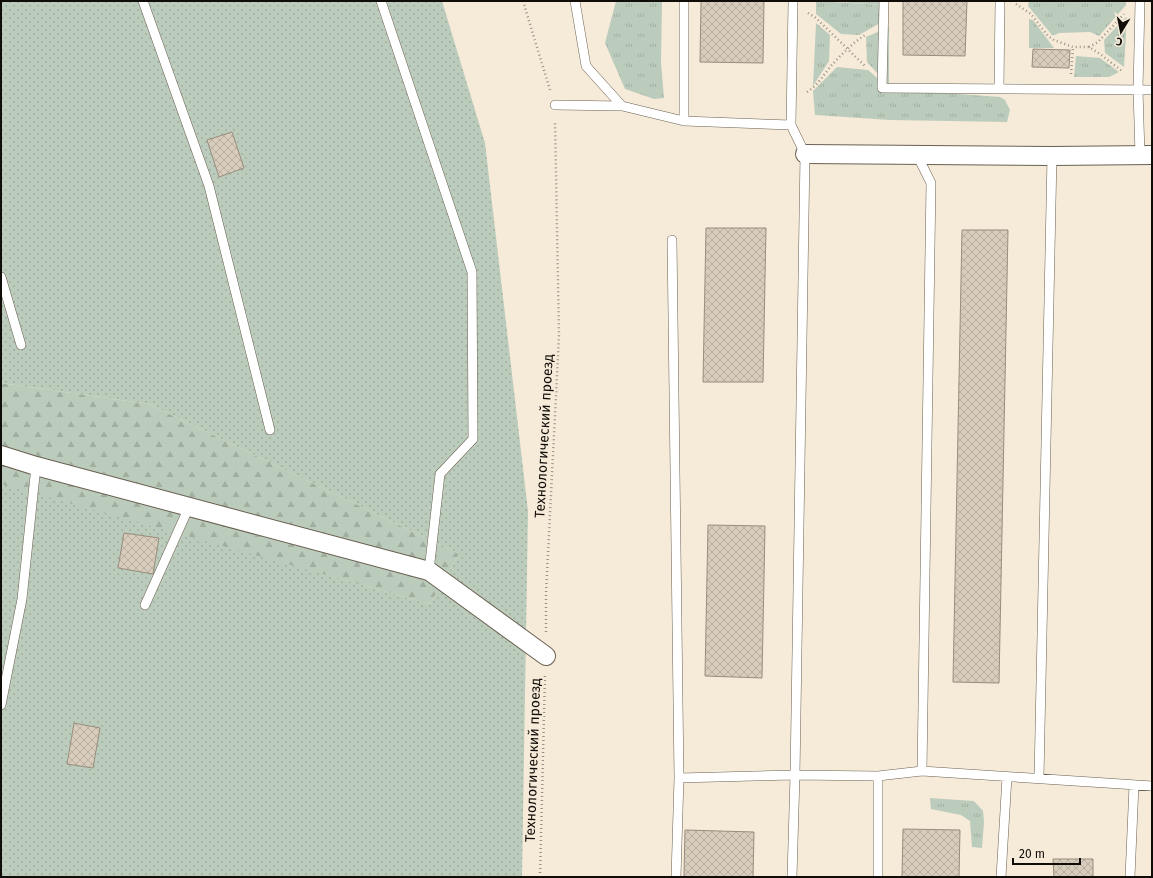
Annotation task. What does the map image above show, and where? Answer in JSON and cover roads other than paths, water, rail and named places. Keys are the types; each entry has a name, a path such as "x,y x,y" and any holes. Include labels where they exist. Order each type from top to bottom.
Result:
{"street":[{"path":"805,154 1052,156 1146,155"},
{"path":"1,455 36,466 429,571 546,656"},
{"path":"1,466 36,466"}],"lane":[{"path":"143,1 209,186 270,430"},
{"path":"381,1 472,272 473,439 440,474 429,571"},
{"path":"575,1 586,66 622,106"},
{"path":"684,1 684,121"},
{"path":"884,1 882,88 1152,90"},
{"path":"998,89 1000,1"},
{"path":"792,877 805,154 791,125 793,2"},
{"path":"1140,2 1138,90 1146,155"},
{"path":"555,105 622,106 684,121 791,125"},
{"path":"917,155 931,183 922,772"},
{"path":"1039,778 1052,156"},
{"path":"672,240 679,778 676,877"},
{"path":"1,277 21,346"},
{"path":"1,705 22,599 36,466"},
{"path":"145,605 189,507"},
{"path":"679,778 795,775 878,776 922,772 1152,786"},
{"path":"878,776 878,877"},
{"path":"1001,877 1007,777"},
{"path":"1130,877 1134,785"}]}
